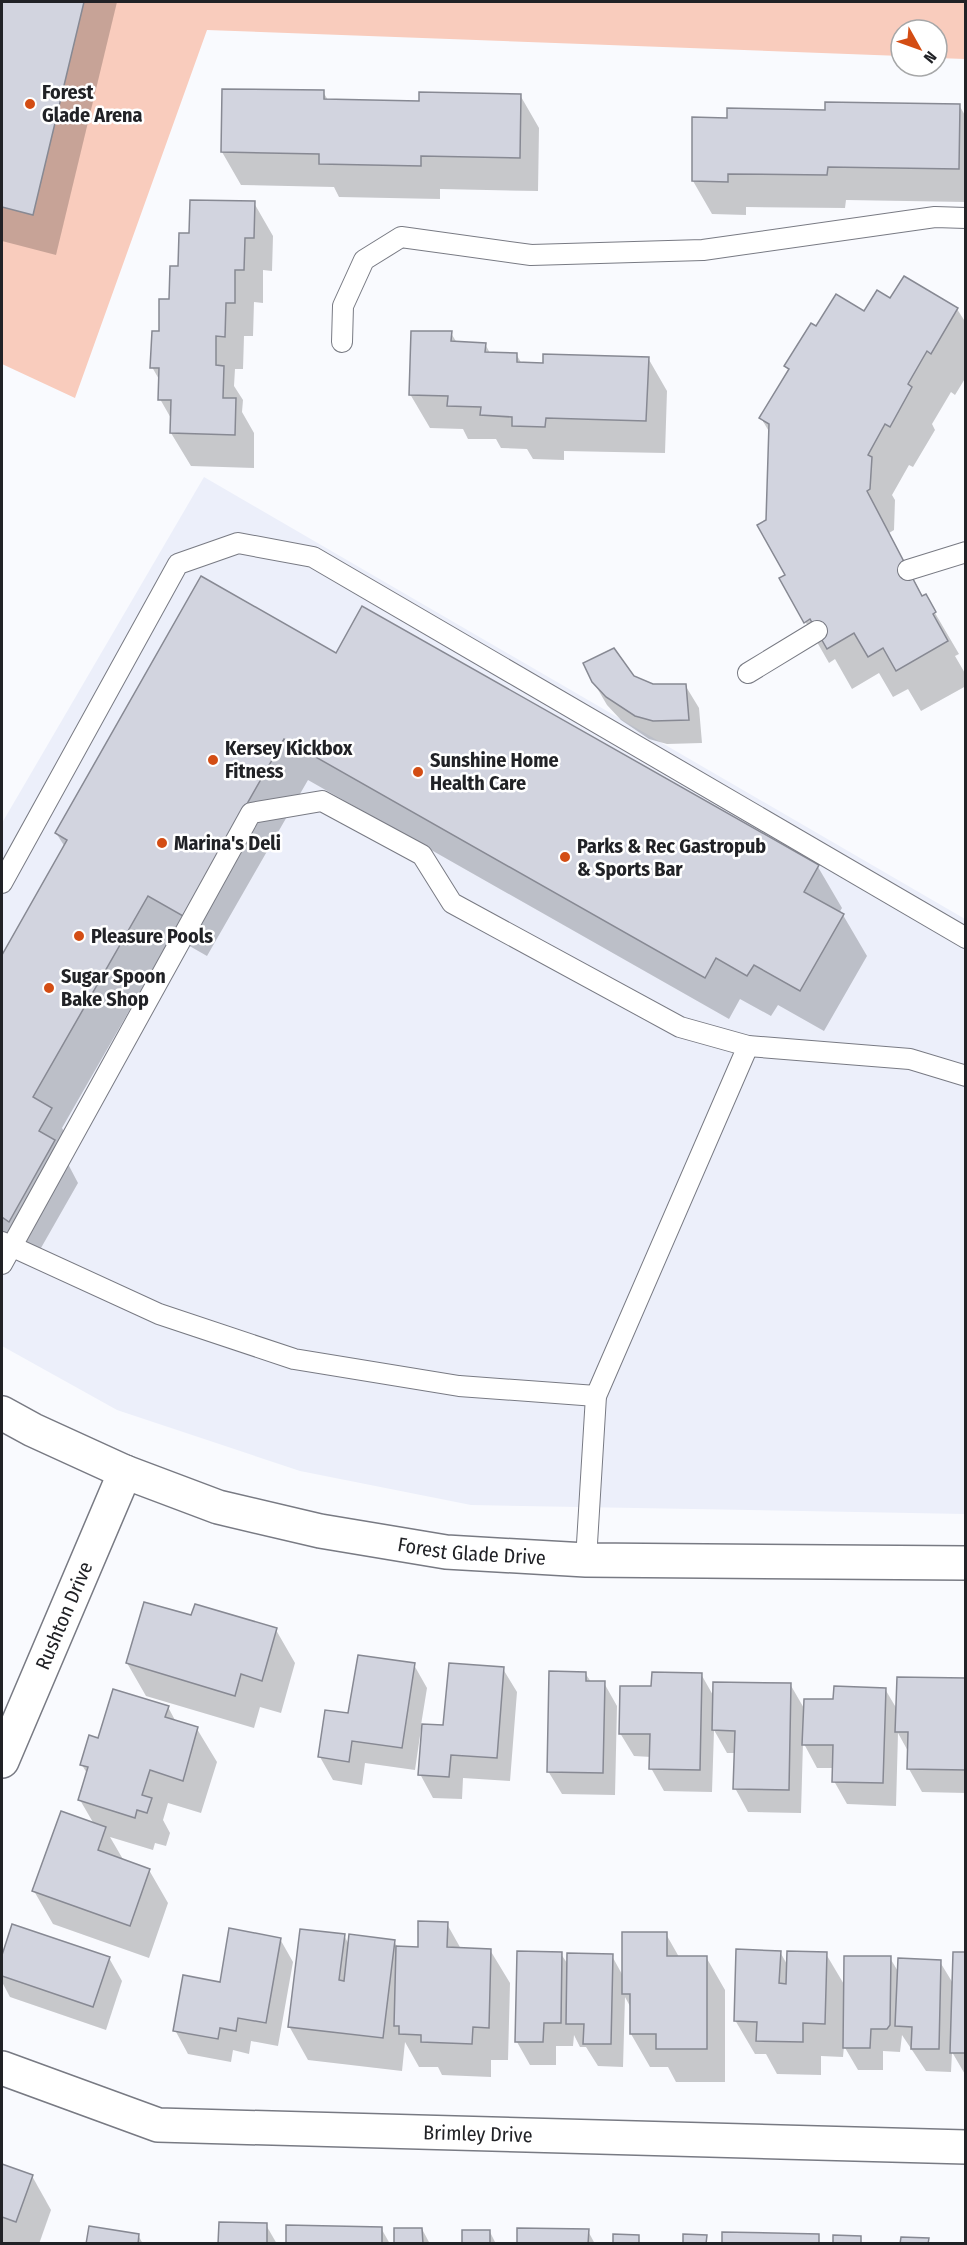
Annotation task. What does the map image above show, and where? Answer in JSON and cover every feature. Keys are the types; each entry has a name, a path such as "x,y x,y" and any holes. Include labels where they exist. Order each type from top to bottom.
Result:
{"street":[{"name":"Forest Glade Drive","path":"2,1413 33,1430 125,1472 218,1507 320,1531 446,1552 586,1560 966,1563"},
{"name":"Rushton Drive","path":"2,1761 125,1472"},
{"name":"Brimley Drive","path":"2,2068 158,2125 966,2147"}],"lane":[{"path":"342,342 343,306 364,260 401,237 531,255 643,252 703,249 935,217 966,218"},
{"path":"2,883 178,564 238,543 313,557 966,938"},
{"path":"908,570 966,552"},
{"path":"748,673 817,631"},
{"path":"596,1396 459,1386 294,1359 159,1314 5,1251 251,813 322,801 422,855 452,903 680,1027 748,1046 910,1059 966,1076"},
{"path":"586,1560 596,1396 748,1046"}],"shaded area":[{"path":"2,2 965,2 965,59 949,58 949,18 889,18 889,56 207,30 75,398 2,364"},
{"path":"204,477 965,919 965,1514 471,1505 300,1471 117,1410 2,1346 2,823"}],"building":[{"name":"Forest Glade Arena","path":"2,2 84,2 33,215 2,207"},
{"path":"222,89 324,90 324,99 419,101 419,92 521,94 520,158 421,156 421,166 319,164 319,154 221,152"},
{"path":"825,102 960,104 959,169 828,167 827,175 728,174 728,182 692,181 692,117 727,118 727,108 825,110"},
{"path":"190,200 255,201 254,238 245,238 244,270 235,270 235,303 226,303 225,337 216,336 216,365 224,366 223,398 236,398 235,435 170,433 171,400 158,400 159,368 150,368 152,331 159,331 159,299 169,299 170,266 178,266 179,233 189,233"},
{"path":"904,276 958,308 931,354 927,351 908,384 912,387 890,427 885,424 868,455 872,457 870,489 867,491 922,596 926,594 936,612 933,614 948,641 896,671 883,648 868,657 854,633 827,649 810,619 804,623 779,578 785,575 757,525 766,520 769,424 759,418 789,369 784,366 811,323 816,326 836,294 864,311 877,290 890,298"},
{"path":"411,331 452,331 451,341 486,343 485,352 517,353 517,362 543,363 543,354 649,357 646,421 546,418 545,427 512,426 512,417 480,415 481,407 447,406 448,396 409,395"},
{"path":"201,576 336,653 362,606 819,865 804,892 844,914 800,991 754,965 747,976 716,958 705,978 284,739 183,916 148,896 33,1097 52,1108 39,1131 55,1140 9,1222 2,1217 2,955 67,840 55,833"},
{"path":"614,648 634,676 653,684 686,684 689,720 653,721 635,716 606,697 592,682 583,663"},
{"path":"144,1602 191,1615 195,1604 277,1628 262,1681 241,1674 235,1696 126,1663"},
{"path":"358,1655 415,1663 402,1748 352,1741 349,1762 318,1757 325,1710 348,1713"},
{"path":"449,1663 504,1667 497,1758 451,1755 449,1777 418,1775 422,1724 443,1725"},
{"path":"549,1671 586,1672 586,1681 605,1681 603,1773 547,1772"},
{"path":"652,1672 702,1673 700,1770 649,1769 650,1734 619,1734 620,1686 651,1686"},
{"path":"897,1677 966,1678 966,1770 907,1769 908,1732 895,1732"},
{"path":"713,1682 791,1683 789,1790 733,1789 735,1731 712,1730"},
{"path":"834,1686 886,1688 883,1783 832,1782 833,1745 802,1745 804,1699 833,1699"},
{"path":"113,1689 169,1706 165,1717 198,1727 183,1781 150,1770 142,1795 152,1798 147,1813 137,1810 135,1818 78,1800 88,1767 80,1765 89,1735 98,1738"},
{"path":"61,1811 106,1827 98,1850 150,1869 130,1926 32,1891"},
{"path":"418,1921 448,1922 447,1947 491,1949 489,2028 473,2027 472,2044 421,2042 421,2035 399,2034 399,2026 394,2026 396,1946 418,1947"},
{"path":"12,1924 110,1957 93,2007 2,1976 2,1955"},
{"path":"229,1928 281,1938 266,2023 238,2018 236,2031 220,2028 218,2039 173,2031 183,1975 220,1982"},
{"path":"300,1929 345,1934 339,1980 344,1981 349,1934 395,1940 383,2038 288,2027"},
{"path":"622,1932 667,1932 667,1956 707,1956 707,2049 656,2049 656,2034 630,2034 630,1994 622,1994"},
{"path":"736,1949 781,1951 779,1983 786,1984 787,1951 827,1952 825,2024 803,2023 803,2042 756,2041 757,2022 734,2021"},
{"path":"517,1951 562,1952 561,2023 544,2023 543,2042 515,2042"},
{"path":"953,1952 966,1952 966,2053 950,2053"},
{"path":"567,1953 613,1954 611,2044 583,2044 584,2024 566,2024"},
{"path":"844,1956 891,1956 890,2025 887,2029 871,2029 870,2048 843,2048"},
{"path":"898,1958 941,1960 939,2049 911,2049 912,2027 895,2026"},
{"path":"2,2164 33,2175 16,2222 2,2217"},
{"path":"219,2222 267,2223 267,2244 218,2244"},
{"path":"286,2225 382,2227 382,2244 286,2244"},
{"path":"89,2226 139,2234 138,2244 86,2244"},
{"path":"394,2228 422,2228 423,2244 394,2244"},
{"path":"517,2228 589,2229 588,2244 517,2244"},
{"path":"462,2230 490,2230 490,2244 462,2244"},
{"path":"722,2232 819,2234 819,2244 722,2244"},
{"path":"613,2234 639,2235 639,2244 613,2244"},
{"path":"683,2234 707,2235 706,2244 683,2244"},
{"path":"833,2235 861,2236 861,2244 833,2244"},
{"path":"901,2237 929,2238 928,2244 900,2244"}],"place":[{"name":"Forest Glade Arena","path":"30,104"},
{"name":"Kersey Kickbox Fitness","path":"213,760"},
{"name":"Sunshine Home Health Care","path":"418,772"},
{"name":"Marina's Deli","path":"162,843"},
{"name":"Parks & Rec Gastropub & Sports Bar","path":"565,857"},
{"name":"Pleasure Pools","path":"79,936"},
{"name":"Sugar Spoon Bake Shop","path":"49,988"}]}
